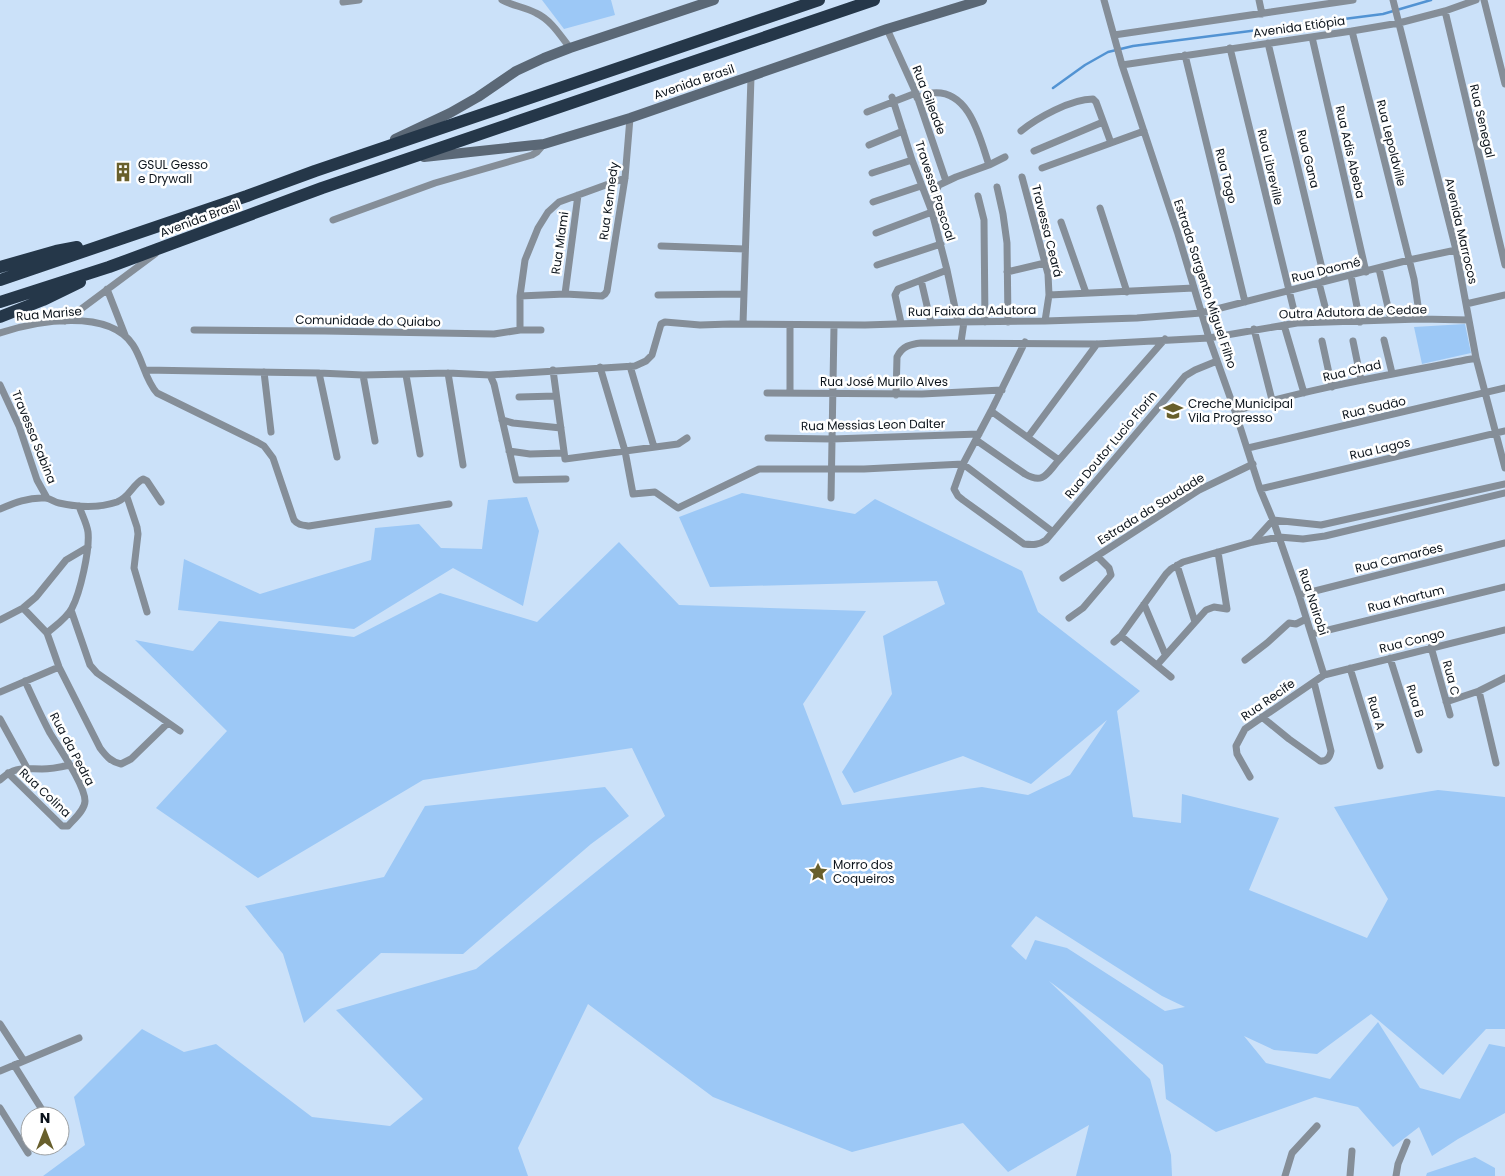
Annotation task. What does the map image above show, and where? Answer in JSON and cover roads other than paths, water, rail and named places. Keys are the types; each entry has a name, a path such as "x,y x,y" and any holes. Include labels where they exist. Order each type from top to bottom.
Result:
{"highway":[{"name":"Avenida Brasil","path":"0,280 819,0"},
{"name":"Avenida Brasil","path":"0,302 109,267 408,158 874,0"},
{"path":"0,266 56,251 107,243"},
{"path":"5,315 60,293 109,267"}],"street":[{"path":"344,2 358,0"},
{"path":"502,0 537,13 554,27 570,48"},
{"name":"Avenida Brasil","path":"364,155 450,113 478,97 516,71 544,58 714,0"},
{"name":"Avenida Brasil","path":"408,158 544,144 630,118 887,29 982,0"},
{"path":"1104,0 1114,35"},
{"path":"1259,0 1262,14"},
{"name":"Avenida Etiópia","path":"1114,35 1353,0"},
{"name":"Avenida Marrocos","path":"1393,0 1456,250 1476,358 1505,468"},
{"name":"Avenida Etiópia","path":"1122,65 1352,31 1445,11 1476,0"},
{"path":"1484,0 1505,84"},
{"name":"Rua Senegal","path":"1445,11 1505,265"},
{"name":"Rua Gileade","path":"887,29 916,96 946,181"},
{"name":"Rua Lepoldville","path":"1352,31 1414,279 1420,320"},
{"name":"Estrada Sargento Miguel Filho","path":"1114,35 1209,338 1236,411 1260,489 1278,537"},
{"name":"Rua Adis Abeba","path":"1312,37 1366,272"},
{"name":"Rua Gana","path":"1268,43 1322,282 1329,322"},
{"name":"Rua Libreville","path":"1230,48 1297,323"},
{"name":"Rua Togo","path":"1185,55 1244,302"},
{"path":"742,324 750,77"},
{"path":"867,112 893,99 930,93 950,95 962,104 972,117 989,165"},
{"name":"Travessa Pascoal","path":"893,99 912,160 932,212 961,322"},
{"path":"1021,131 1053,111 1093,99 1096,102 1111,143"},
{"name":"Rua Kennedy","path":"565,294 602,296 608,287 625,178 630,118"},
{"path":"1034,151 1104,122"},
{"path":"1042,168 1144,131"},
{"path":"870,145 903,132"},
{"path":"333,220 434,183 532,155 544,144"},
{"path":"876,233 932,212 939,185 1005,157"},
{"path":"872,173 912,160"},
{"name":"Travessa Ceará","path":"1022,177 1049,283 1046,321"},
{"path":"520,330 520,296 525,260 542,221 548,212 559,202 625,178"},
{"path":"873,202 921,186"},
{"path":"997,187 1005,227 1008,322"},
{"name":"Rua Miami","path":"565,294 578,195"},
{"path":"978,196 984,220 985,322"},
{"path":"1100,208 1127,292"},
{"path":"1062,222 1086,293"},
{"path":"877,264 941,244"},
{"path":"65,321 165,246"},
{"path":"661,246 745,249"},
{"name":"Rua Daomé","path":"1202,313 1409,260 1456,250"},
{"path":"1007,272 1045,263"},
{"path":"1379,269 1391,320"},
{"path":"901,324 896,302 898,289 947,270"},
{"path":"1351,276 1360,322"},
{"path":"921,280 931,323"},
{"path":"1049,295 1194,288"},
{"path":"107,289 126,336 158,393 257,442 269,452 276,465 294,520 297,523 309,526 449,504"},
{"path":"520,296 565,294"},
{"path":"658,294 743,294"},
{"path":"1466,304 1505,295"},
{"name":"Rua Faixa da Adutora","path":"630,366 646,361 652,355 662,324 665,322 707,325 834,326 1137,318 1202,313"},
{"path":"5,315 16,328"},
{"name":"Outra Adutora de Cedae","path":"1209,338 1297,323 1468,320"},
{"name":"Rua Marise","path":"0,332 65,321 101,324 120,331 126,336"},
{"path":"961,322 961,342"},
{"path":"790,325 790,393"},
{"path":"1284,325 1304,393"},
{"path":"831,498 834,326"},
{"path":"1254,329 1272,400"},
{"name":"Comunidade do Quiabo","path":"194,330 325,330 494,334 520,330 541,330"},
{"path":"896,395 897,357 899,352 905,347 922,342 1097,344 1209,338"},
{"path":"977,437 1025,474 1038,480 1060,460 1165,339"},
{"path":"1384,340 1392,373"},
{"path":"1322,341 1332,387"},
{"path":"1353,341 1361,380"},
{"path":"963,464 1025,342"},
{"path":"1028,437 1097,344"},
{"name":"Rua Chad","path":"1236,411 1272,400 1392,373 1476,358"},
{"name":"Rua Doutor Lucio Florin","path":"963,464 954,489 958,496 1024,544 1039,544 1046,540 1053,532 1175,386 1185,376 1195,370 1218,361"},
{"path":"145,370 363,375 448,373 490,375 630,366 654,447"},
{"path":"600,368 624,451 633,494 655,492 678,508 759,469 896,468 963,464 1053,532"},
{"path":"553,370 565,459 678,444 687,438"},
{"path":"264,372 271,432"},
{"path":"319,373 337,457"},
{"path":"448,373 462,465"},
{"path":"363,375 375,441"},
{"path":"406,375 420,454"},
{"path":"490,375 494,384 516,480 566,479"},
{"name":"Travessa Sabina","path":"0,385 19,426 37,480 47,498"},
{"name":"Rua Sudão","path":"1248,448 1505,388"},
{"name":"Rua José Murilo Alves","path":"767,393 896,395 1002,390"},
{"path":"519,398 556,396"},
{"path":"991,411 1060,460"},
{"path":"502,420 561,428"},
{"name":"Rua Lagos","path":"1260,489 1505,432"},
{"name":"Rua Messias Leon Dalter","path":"768,438 977,437"},
{"path":"509,451 530,454 564,453"},
{"name":"Estrada da Saudade","path":"1063,578 1199,490 1253,464"},
{"path":"0,510 25,500 47,498 56,502 79,506 109,504 127,497 141,480 145,479 161,502"},
{"path":"1253,542 1273,520 1321,525 1505,484"},
{"path":"1114,642 1121,636 1166,574 1183,562 1253,542 1278,537 1303,539 1318,537 1505,493"},
{"path":"127,497 138,534 134,568 147,612"},
{"path":"46,633 71,610 81,580 88,547 87,529 79,506"},
{"name":"Rua Nairobi","path":"1278,537 1299,595 1324,675"},
{"name":"Rua Camarões","path":"1299,595 1505,544"},
{"path":"0,620 23,608 36,597 66,560 88,547"},
{"path":"1157,665 1165,654 1210,608 1219,607 1227,609 1218,552"},
{"path":"1069,618 1083,608 1111,575 1110,568 1097,556"},
{"path":"1177,565 1195,622"},
{"name":"Rua Khartum","path":"1312,634 1505,587"},
{"path":"1144,604 1165,654"},
{"path":"23,608 46,633 59,666 100,748 112,761 121,764 131,758 168,723"},
{"path":"71,610 90,665 97,673 180,731"},
{"path":"1244,660 1289,623 1296,624 1306,618"},
{"name":"Rua Congo","path":"1324,675 1505,630"},
{"path":"1121,636 1171,677"},
{"name":"Rua C","path":"1431,648 1450,715"},
{"name":"Rua B","path":"1390,658 1419,750"},
{"path":"0,692 59,666"},
{"name":"Rua A","path":"1350,668 1380,766"},
{"name":"Rua Recife","path":"1250,777 1236,754 1236,746 1245,729 1324,675"},
{"path":"1446,702 1479,692 1505,678"},
{"name":"Rua da Pedra","path":"26,681 44,722 70,765 84,794 85,801 81,812 68,826"},
{"path":"1262,717 1308,754 1320,762 1326,760 1330,756 1331,751 1314,682"},
{"path":"1479,692 1496,763"},
{"path":"0,719 27,768"},
{"path":"0,780 8,773 27,768 42,769 70,765"},
{"name":"Rua Colina","path":"8,773 62,826 68,826"},
{"path":"0,1024 24,1060"},
{"path":"0,1071 79,1038"},
{"path":"14,1065 40,1106"},
{"path":"0,1108 20,1140"},
{"path":"1285,1175 1292,1153 1318,1126"},
{"path":"1396,1176 1398,1164 1407,1142"},
{"path":"1350,1176 1352,1151"}],"waterway":[{"path":"1053,88 1085,65 1108,52 1133,46 1383,14 1431,0"}],"place":[{"name":"GSUL Gesso e Drywall","path":"123,172"},
{"name":"Creche Municipal Vila Progresso","path":"1173,411"},
{"name":"Morro dos Coqueiros","path":"818,872"}]}
